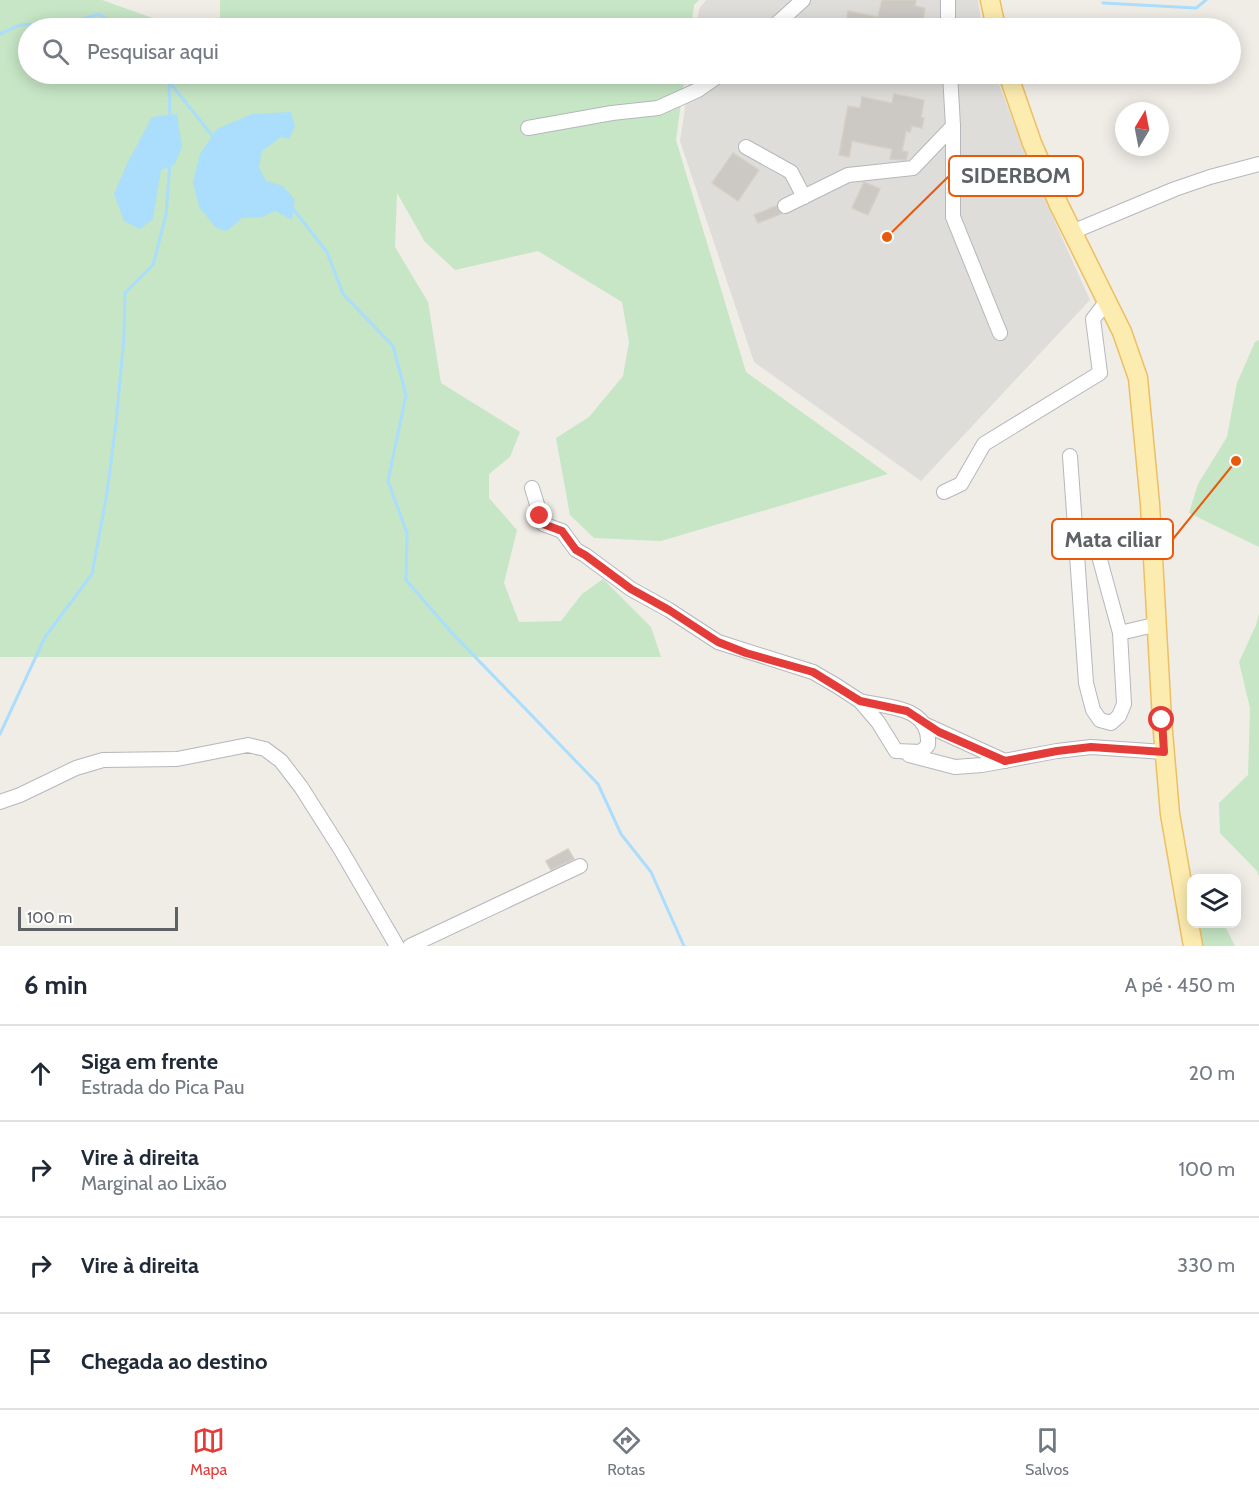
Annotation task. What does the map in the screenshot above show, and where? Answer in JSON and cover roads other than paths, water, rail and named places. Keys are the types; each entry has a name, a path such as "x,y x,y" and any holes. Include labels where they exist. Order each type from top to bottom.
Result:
{"main road":[{"path":"990,0 994,18"},
{"path":"1011,84 1032,143 1122,332 1138,378 1144,421 1164,752 1170,814 1193,946"}],"street":[{"path":"783,18 803,0"},
{"path":"948,0 948,18"},
{"path":"528,128 612,113 658,108 707,84"},
{"path":"951,84 953,217 1000,333"},
{"path":"785,206 848,175 913,168 953,126"},
{"path":"746,147 791,172 804,197"},
{"path":"1072,231 1184,186 1259,164"},
{"path":"944,492 961,484 984,444 1100,372 1094,318 1107,301"},
{"path":"1070,456 1086,683 1093,710 1100,720 1111,723 1119,716 1124,704 1120,633 1091,527"},
{"path":"532,488 543,524 562,531 576,550 631,589 669,610 718,642 746,653 813,672 860,701 878,722 896,751 956,767 1091,747 1164,752"},
{"path":"1120,633 1158,624"},
{"path":"860,701 907,711 920,718 929,732 928,745 921,752 896,751"},
{"path":"924,724 1005,761"},
{"path":"0,802 76,768 103,760 177,759 248,746 266,749 281,761 302,787 395,944"},
{"path":"410,946 580,866"}],"water":[{"path":"291,112 295,127 289,139 281,137 262,151 259,167 266,181 283,186 295,200 292,220 275,211 262,217 242,218 227,231 216,228 199,207 193,182 200,154 217,129 252,114"},
{"path":"177,114 182,147 175,164 161,170 153,219 140,229 124,221 114,194 152,117"}],"waterway":[{"path":"1103,3 1196,8 1206,0"},
{"path":"85,18 99,14 105,18"},
{"path":"0,34 18,26"},
{"path":"171,84 214,138"},
{"path":"169,85 170,117"},
{"path":"0,734 45,637 92,574 107,493 116,423 124,337 125,293 153,265 166,215 170,163"},
{"path":"291,206 327,252 343,294 393,346 406,395 388,481 407,533 406,580 452,633 598,784 621,834 651,872 684,946"}],"place":[{"name":"SIDERBOM","path":"887,237"},
{"name":"Mata ciliar","path":"1236,461"}]}
